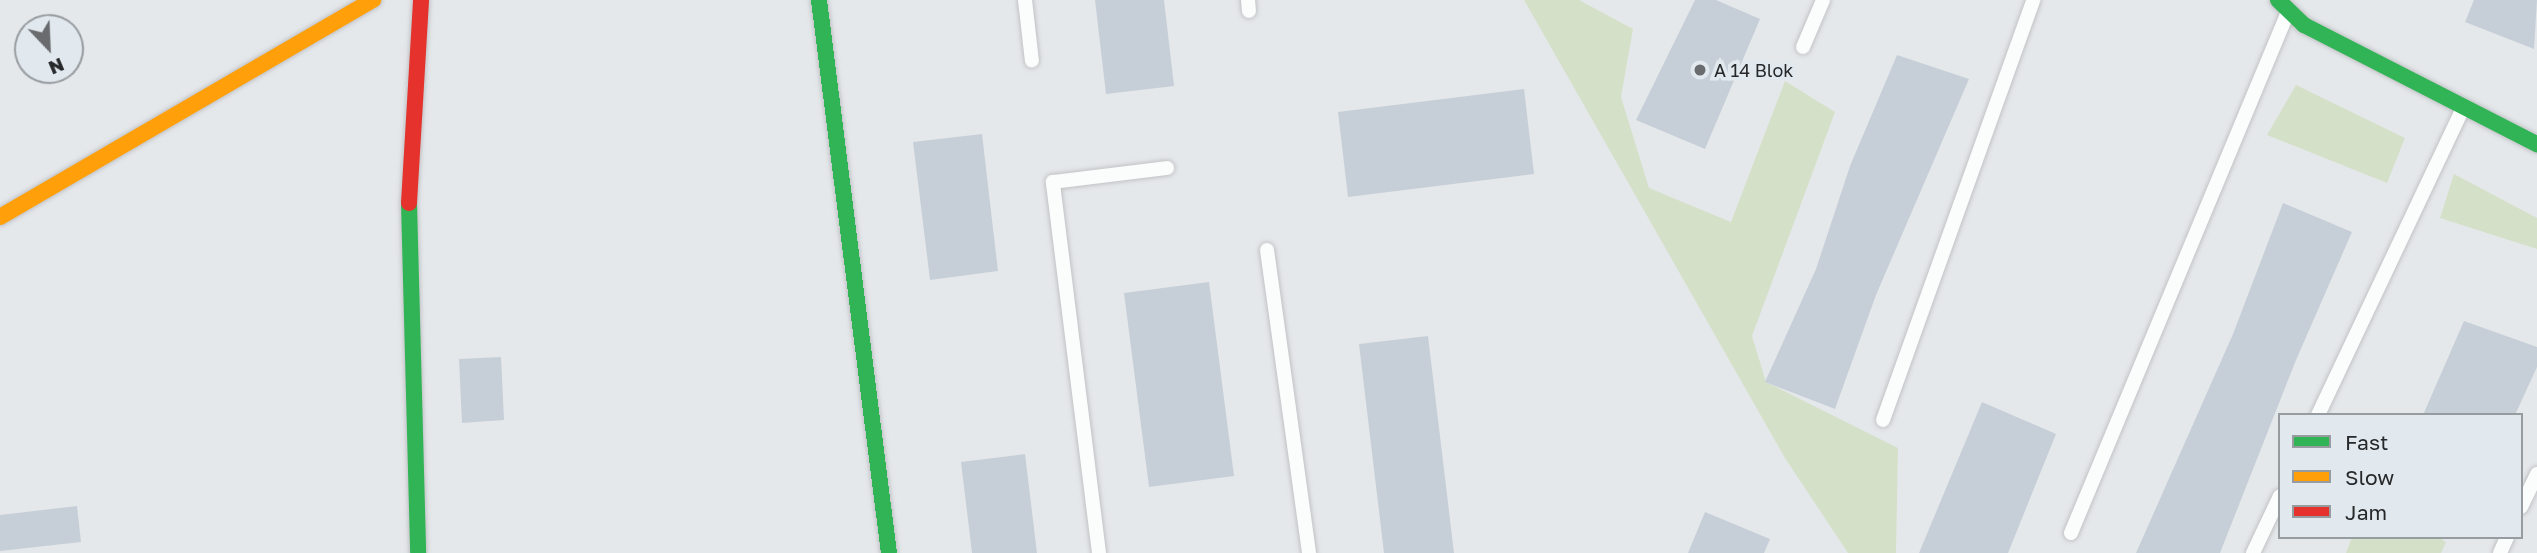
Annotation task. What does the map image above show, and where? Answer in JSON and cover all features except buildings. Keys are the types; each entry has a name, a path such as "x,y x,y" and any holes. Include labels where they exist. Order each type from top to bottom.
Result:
{"street":[{"path":"0,217 373,0"},
{"path":"418,553 408,226 421,0"},
{"path":"819,0 889,553"},
{"path":"2283,5 2304,25 2537,144"}],"lane":[{"path":"1025,0 1032,61"},
{"path":"1803,47 1823,0"},
{"path":"1883,421 2033,0"},
{"path":"2071,533 2283,5"},
{"path":"2319,413 2463,108"},
{"path":"1099,553 1053,182 1167,168"},
{"path":"1267,250 1309,553"},
{"path":"2523,503 2537,474"},
{"path":"2253,553 2278,500"}],"green space":[{"path":"1524,0 1579,0 1633,29 1621,97 1649,188 1731,222 1785,81 1835,112 1752,336 1766,382 1898,448 1896,553 1848,553 1785,458"},
{"path":"2296,85 2405,138 2387,183 2267,135"},
{"path":"2454,174 2537,218 2537,249 2440,218"},
{"path":"2351,539 2441,539 2446,542 2441,553 2346,553"}],"traffic: fast":[{"path":"819,0 889,553"},
{"path":"2278,0 2304,25 2537,144"},
{"path":"409,203 418,553"}],"traffic: slow":[{"path":"0,217 373,0"}],"traffic: jam":[{"path":"409,203 421,0"}],"place":[{"name":"A 14 Blok","path":"1700,70"}]}
